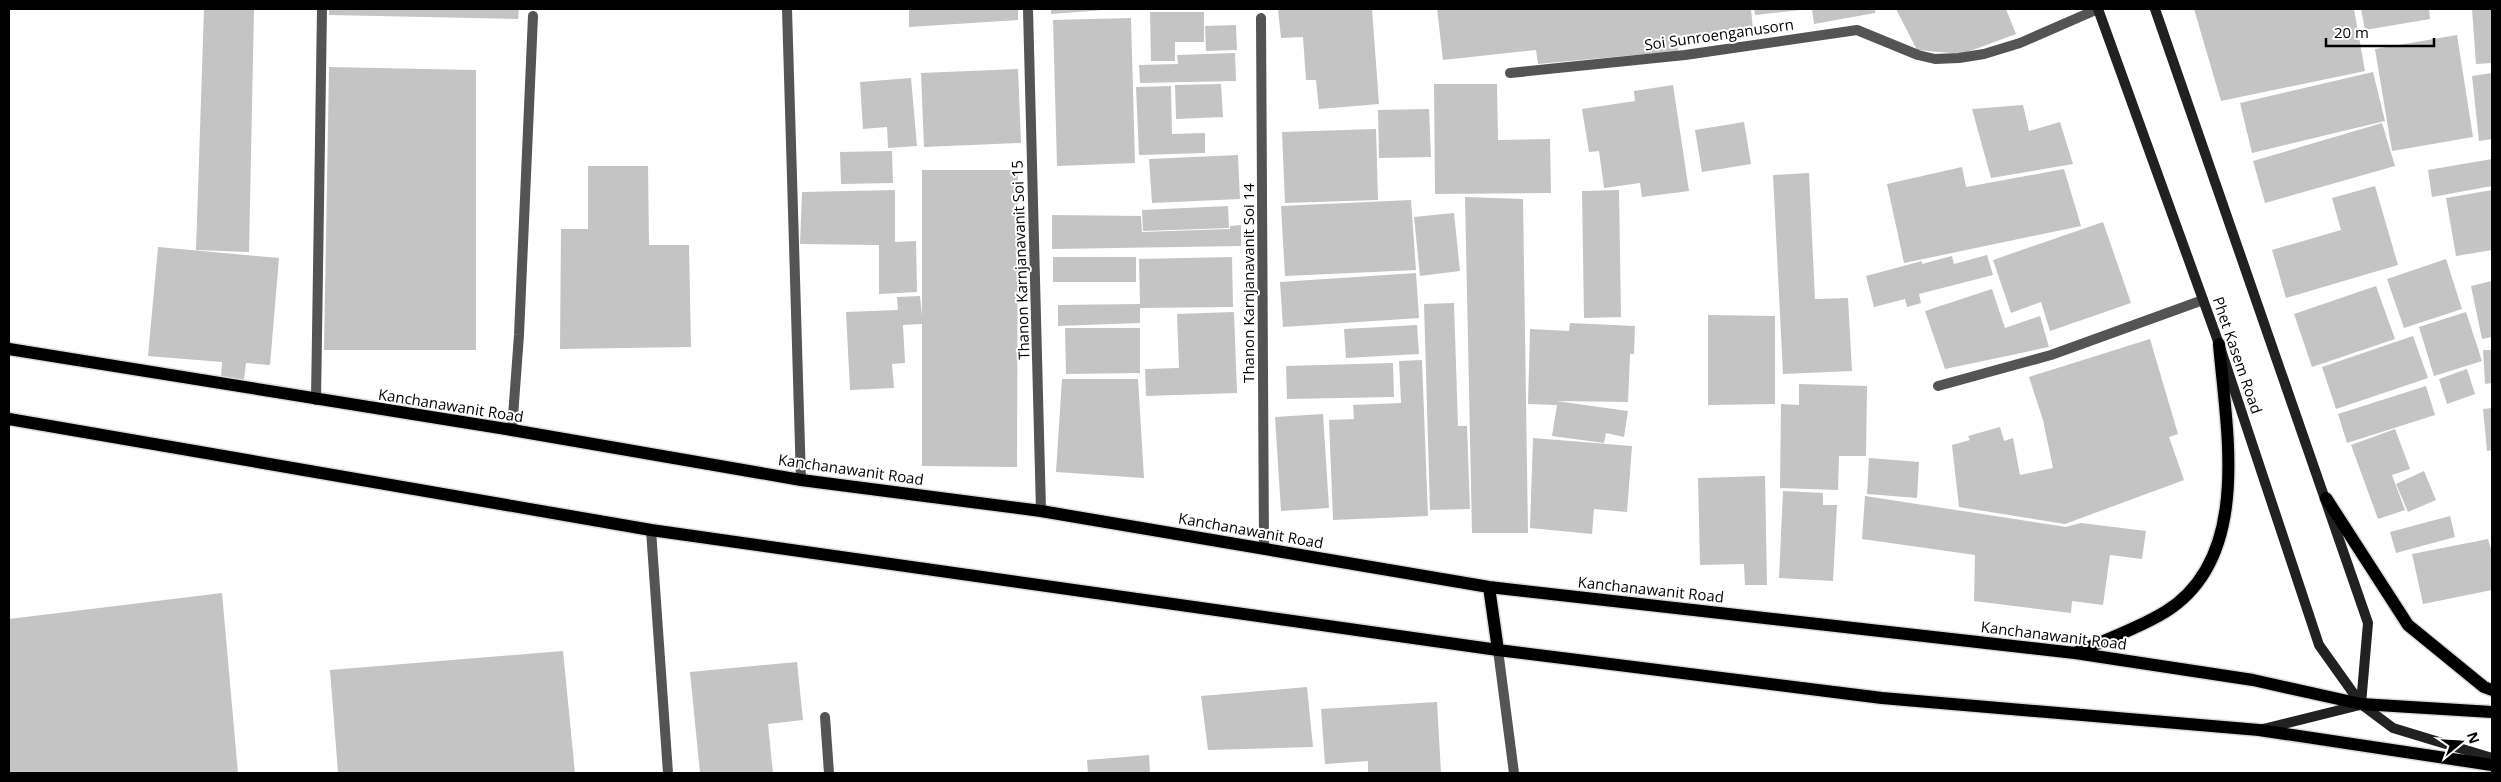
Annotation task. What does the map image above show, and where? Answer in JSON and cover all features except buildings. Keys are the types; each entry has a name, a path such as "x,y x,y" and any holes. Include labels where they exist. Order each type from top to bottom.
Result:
{"main road":[{"name":"Phet Kasem Road","path":"2098,9 2219,344 2319,645 2361,704 2394,728 2492,758"},
{"path":"2155,9 2368,623 2361,704 2259,730"},
{"path":"2075,653 2166,612 2198,582 2217,546 2225,518 2229,454 2219,344"},
{"name":"Kanchanawanit Road","path":"9,349 316,400 512,430 801,480 1041,511 1490,587 2075,653 2253,680 2361,704 2492,712"},
{"path":"9,419 651,530 1498,650 1882,698 2259,730 2492,766"},
{"path":"2326,498 2408,624 2484,687 2492,690"},
{"path":"1490,587 1498,650"}],"street":[{"path":"316,400 322,9"},
{"path":"787,9 801,480"},
{"name":"Thanon Karnjanavanit Soi 15","path":"1028,9 1041,511"},
{"name":"Soi Sunroenganusorn","path":"1510,73 1685,55 1857,30 1918,56 1935,59 1960,58 1984,54 2020,43 2098,9"},
{"path":"512,430 519,336 534,16"},
{"name":"Thanon Karnjanavanit Soi 14","path":"1261,18 1264,549"},
{"path":"1938,386 2051,355 2203,300"},
{"path":"651,530 668,773"},
{"path":"1498,650 1514,773"},
{"path":"825,717 829,773"}]}
